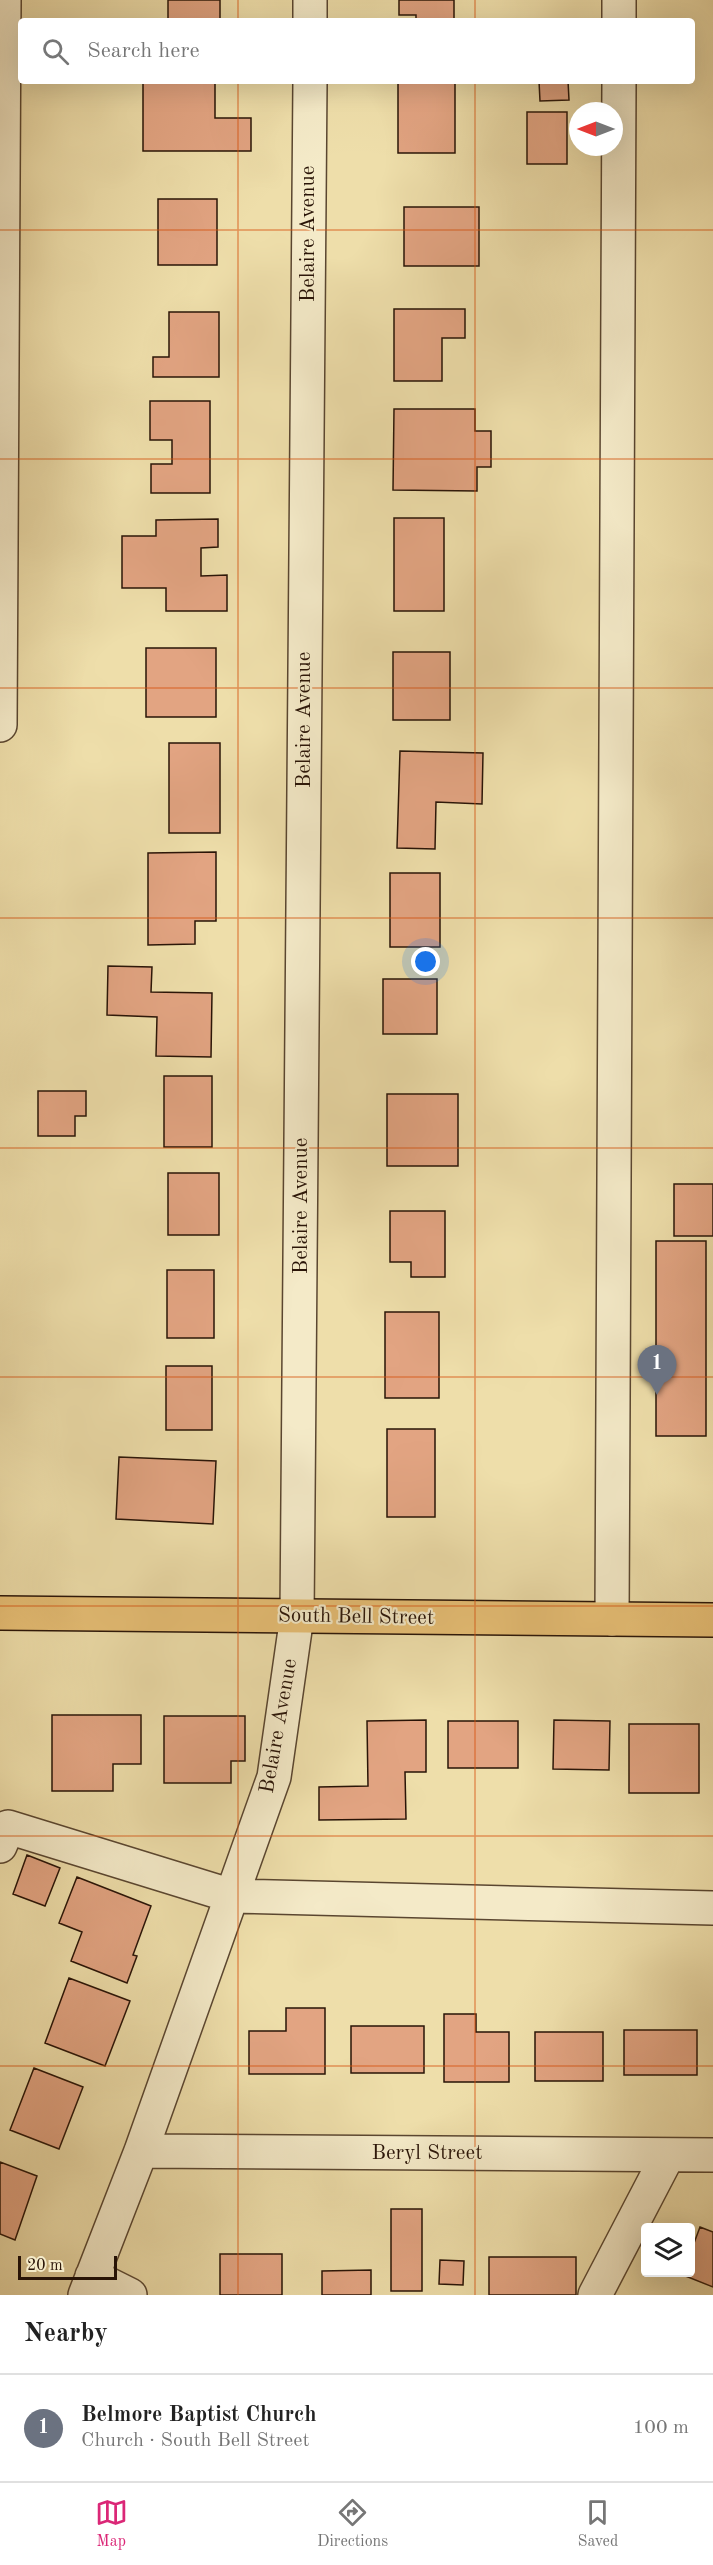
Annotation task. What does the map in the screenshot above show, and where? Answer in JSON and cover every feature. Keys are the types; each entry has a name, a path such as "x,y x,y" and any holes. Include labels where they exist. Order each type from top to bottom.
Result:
{"main road":[{"name":"South Bell Street","path":"0,1613 713,1620"}],"street":[{"path":"0,725 4,0"},
{"path":"310,0 310,18"},
{"path":"619,0 619,18"},
{"name":"Belaire Avenue","path":"88,2286 141,2151 274,1778 297,1616 310,84"},
{"path":"612,1619 619,84"},
{"path":"0,1846 8,1827 232,1896 713,1908"},
{"name":"Beryl Street","path":"141,2151 713,2155"},
{"path":"595,2295 668,2155"},
{"path":"88,2286 130,2295"}],"building":[{"path":"168,0 220,0 220,18 168,18"},
{"path":"399,0 454,0 454,18 416,18 416,15 399,15"},
{"path":"143,84 215,84 215,118 251,118 251,151 143,151"},
{"path":"398,84 455,84 455,153 398,153"},
{"path":"539,84 568,84 569,100 540,101"},
{"path":"527,112 567,112 567,164 527,164"},
{"path":"158,199 217,199 217,265 158,265"},
{"path":"404,207 479,207 479,266 404,266"},
{"path":"394,309 465,309 465,338 442,338 442,381 394,381"},
{"path":"169,312 219,312 219,377 153,377 153,357 169,357"},
{"path":"150,401 210,401 210,493 151,493 151,464 172,464 172,440 150,440"},
{"path":"394,409 475,409 475,431 491,431 491,467 477,467 477,491 393,490"},
{"path":"394,518 444,518 444,611 394,611"},
{"path":"218,519 218,547 201,548 201,576 227,575 227,611 166,611 166,588 122,588 122,536 156,536 156,520"},
{"path":"146,648 216,648 216,717 146,717"},
{"path":"393,652 450,652 450,720 393,720"},
{"path":"169,743 220,743 220,833 169,833"},
{"path":"400,751 483,753 482,804 436,802 435,849 397,848"},
{"path":"216,852 216,921 195,921 195,944 148,945 148,853"},
{"path":"390,873 440,873 440,947 390,947"},
{"path":"108,966 152,967 151,992 212,993 211,1057 156,1056 157,1017 107,1015"},
{"path":"383,979 437,979 437,1034 383,1034"},
{"path":"164,1076 212,1076 212,1147 164,1147"},
{"path":"38,1091 86,1091 86,1116 75,1116 75,1136 38,1136"},
{"path":"387,1094 458,1094 458,1166 387,1166"},
{"path":"168,1173 219,1173 219,1235 168,1235"},
{"path":"674,1184 713,1184 713,1236 674,1236"},
{"path":"390,1211 445,1211 445,1277 411,1277 411,1262 390,1262"},
{"path":"656,1241 706,1241 706,1436 656,1436"},
{"path":"167,1270 214,1270 214,1338 167,1338"},
{"path":"385,1312 439,1312 439,1398 385,1398"},
{"path":"166,1366 212,1366 212,1430 166,1430"},
{"path":"387,1429 435,1429 435,1517 387,1517"},
{"path":"119,1457 216,1461 213,1524 116,1519"},
{"path":"52,1715 141,1715 141,1764 113,1764 113,1791 52,1791"},
{"path":"164,1716 245,1716 245,1761 231,1761 231,1783 164,1783"},
{"path":"426,1720 426,1772 405,1772 406,1819 319,1820 319,1787 368,1786 367,1721"},
{"path":"554,1720 610,1721 609,1770 553,1769"},
{"path":"448,1721 518,1721 518,1768 448,1768"},
{"path":"629,1724 699,1724 699,1793 629,1793"},
{"path":"27,1855 60,1868 45,1906 13,1894"},
{"path":"77,1877 151,1906 133,1955 137,1956 127,1983 71,1961 82,1932 59,1923"},
{"path":"69,1978 130,2001 105,2066 45,2043"},
{"path":"286,2008 325,2008 325,2074 249,2074 249,2031 286,2031"},
{"path":"444,2014 476,2014 476,2032 509,2032 509,2082 444,2082"},
{"path":"351,2026 424,2026 424,2073 351,2073"},
{"path":"624,2030 697,2030 697,2075 624,2075"},
{"path":"535,2032 603,2032 603,2081 535,2081"},
{"path":"34,2068 83,2087 59,2149 10,2130"},
{"path":"0,2162 37,2176 15,2240 0,2234"},
{"path":"391,2209 422,2209 422,2291 391,2291"},
{"path":"700,2227 713,2232 713,2287 688,2277 695,2277 695,2240"},
{"path":"220,2254 282,2254 282,2295 220,2295"},
{"path":"489,2257 576,2257 576,2295 489,2295"},
{"path":"440,2260 464,2261 463,2285 439,2284"},
{"path":"371,2270 371,2295 322,2295 322,2271"}],"place":[{"name":"Belmore Baptist Church","path":"657,1395"}]}
